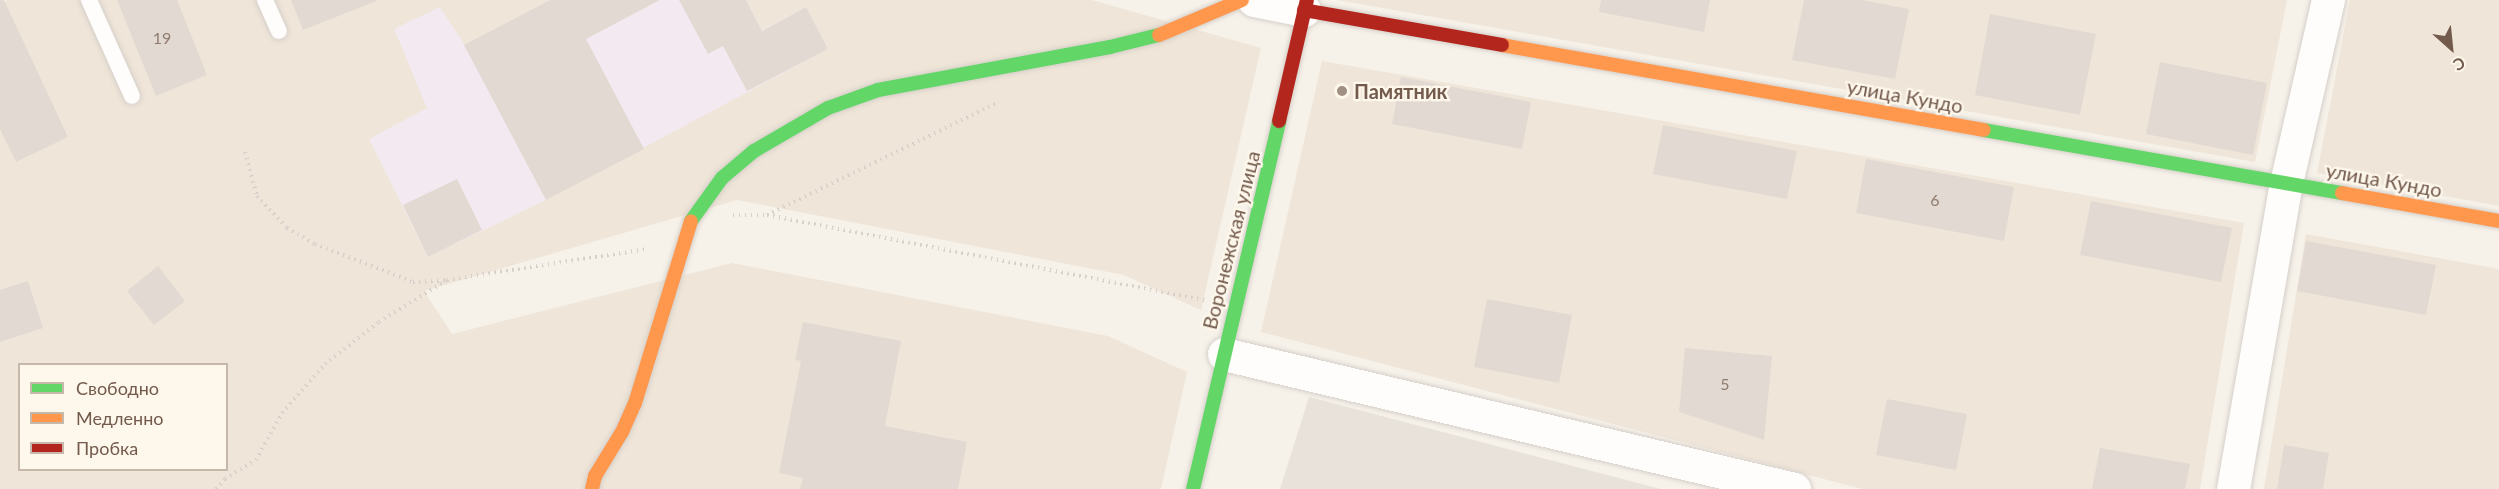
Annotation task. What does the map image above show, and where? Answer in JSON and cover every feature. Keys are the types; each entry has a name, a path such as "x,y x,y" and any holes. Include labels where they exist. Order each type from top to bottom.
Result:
{"street":[{"path":"592,489 595,476 622,432 635,403 664,315 693,214 722,178 754,151 828,108 878,90 1059,58 1164,34 1242,0"},
{"path":"1254,0 1305,5"},
{"path":"2233,489 2286,183 2328,0"},
{"name":"улица Кундо","path":"1305,5 2499,221"},
{"name":"Воронежская улица","path":"1193,489 1305,5"},
{"path":"1224,354 1794,489"}],"lane":[{"path":"89,0 132,96"},
{"path":"265,0 279,31"}],"path":[{"path":"767,215 1003,100"},
{"path":"245,152 257,196 287,228 315,244 413,282 447,280 683,243"},
{"path":"693,214 767,215 1209,300"},
{"path":"216,489 225,479 255,460 282,413 325,364 379,322 447,280"}],"shaded area":[{"path":"7,0 1092,0 1261,48 1201,310 1124,275 737,200 424,291 452,334 732,263 1108,336 1187,372 1161,489 0,489 0,4"},
{"path":"550,0 746,0 762,30 806,7 828,49 546,200 428,257 369,139 427,108 394,29 440,7 465,45"},
{"path":"1337,0 2287,0 2255,162"},
{"path":"2350,0 2499,0 2499,206 2317,173"},
{"path":"1322,61 2244,223 2200,489 1862,489 1261,332"},
{"path":"2306,234 2499,269 2499,489 2264,489"},
{"path":"1309,397 1661,489 1280,489"}],"building":[{"path":"0,0 4,0 68,137 16,162 0,129"},
{"path":"117,0 177,0 207,75 156,96"},
{"path":"291,0 376,0 376,1 303,30"},
{"path":"550,0 660,0 586,39 644,149 546,200 464,45"},
{"path":"679,0 746,0 762,31 806,7 828,49 747,91 723,46 708,54"},
{"path":"1601,0 1710,0 1704,32 1599,12"},
{"path":"1804,0 1862,0 1909,9 1895,79 1792,60"},
{"path":"1990,14 2096,34 2080,115 1975,95"},
{"path":"2160,62 2267,83 2253,155 2146,134"},
{"path":"1401,77 1531,102 1522,149 1392,124"},
{"path":"1663,125 1797,151 1787,199 1653,174"},
{"path":"1866,159 2014,187 2004,241 1856,213"},
{"path":"457,179 482,230 428,257 403,205"},
{"path":"2091,201 2232,228 2221,282 2080,255"},
{"path":"2306,241 2436,265 2426,315 2297,291"},
{"path":"158,266 185,301 154,325 127,291"},
{"path":"28,281 43,328 0,342 0,290"},
{"path":"1487,299 1572,315 1559,383 1474,367"},
{"path":"803,322 901,341 885,426 967,442 958,489 800,489 803,478 779,473 801,361 795,360"},
{"path":"1685,348 1772,356 1764,440 1679,412"},
{"path":"1887,399 1967,414 1956,470 1876,455"},
{"path":"2284,445 2329,453 2323,489 2277,489"},
{"path":"2100,448 2190,464 2185,489 2092,489"}],"traffic: fast":[{"path":"691,221 722,178 754,151 828,108 878,90 1110,47 1159,35"},
{"path":"1193,489 1279,121"},
{"path":"1984,130 2342,193"}],"traffic: slow":[{"path":"1159,35 1242,0"},
{"path":"1502,45 1984,130"},
{"path":"2342,193 2499,221"},
{"path":"592,489 595,476 622,432 635,403 691,221"}],"traffic: jam":[{"path":"1279,121 1307,0"},
{"path":"1304,10 1502,45"}],"place":[{"name":"Памятник","path":"1342,91"}]}
